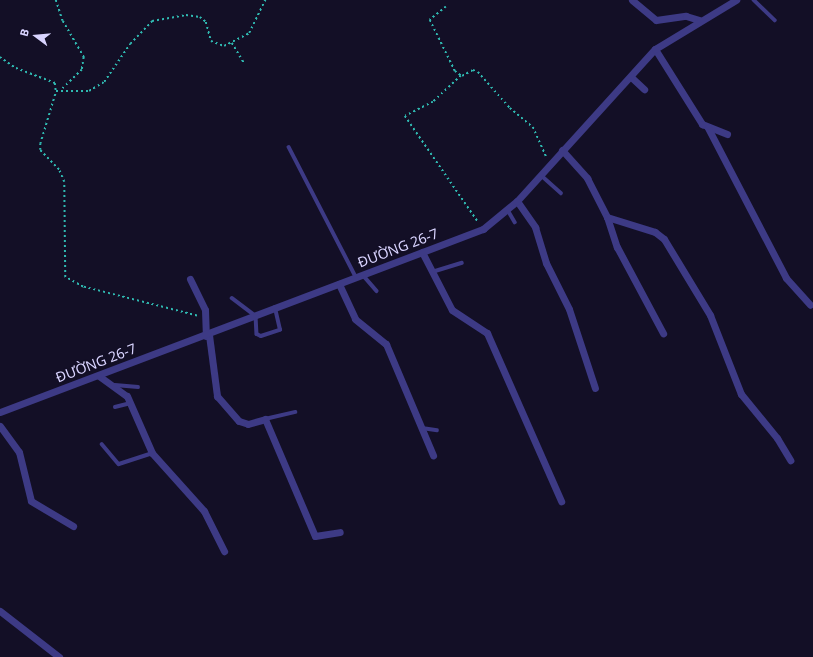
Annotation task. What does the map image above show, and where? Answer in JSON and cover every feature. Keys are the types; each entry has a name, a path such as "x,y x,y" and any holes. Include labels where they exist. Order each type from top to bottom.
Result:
{"street":[{"path":"632,0 656,20 686,16 699,20"},
{"name":"ĐƯỜNG 26-7","path":"0,412 208,335 483,229 508,210 517,201 655,49 699,20 736,0"},
{"path":"655,49 708,128 786,278 810,305"},
{"path":"631,77 644,89"},
{"path":"708,128 727,134"},
{"path":"562,150 587,178 607,217 617,247 663,333"},
{"path":"517,201 535,227 546,263 569,309 595,388"},
{"path":"607,217 655,232 664,239 710,315 741,394 777,438 790,460"},
{"path":"422,252 452,310 487,332 561,500"},
{"path":"190,279 207,318 217,396 239,421 248,424 265,419 315,536 340,532"},
{"path":"339,284 355,319 386,344 433,455"},
{"path":"99,376 114,385 132,403 152,453 204,510 224,551"},
{"path":"0,426 19,452 31,501 73,526"},
{"path":"0,610 59,657"}],"lane":[{"path":"754,0 775,20"},
{"path":"289,147 360,277 377,291"},
{"path":"540,174 561,194"},
{"path":"508,210 515,222"},
{"path":"432,272 462,263"},
{"path":"232,298 256,316 258,334 277,332 280,330 275,308"},
{"path":"114,385 138,387"},
{"path":"115,407 132,403"},
{"path":"265,419 295,412"},
{"path":"422,428 437,430"},
{"path":"102,444 119,464 152,453"}],"path":[{"path":"56,0 63,22 84,57 82,70 62,89"},
{"path":"56,91 62,89 89,90 104,82 130,44 156,19 200,17 206,22 211,41 224,46 232,43 254,27 265,0"},
{"path":"446,6 430,22 454,71 462,76"},
{"path":"232,43 244,63"},
{"path":"0,57 16,68 55,83 56,91 40,150 59,170 64,182 65,277 83,287 207,318"},
{"path":"483,229 406,120 405,116 433,102 462,76 473,70 478,72 510,108 534,127 540,146 551,162"}]}
